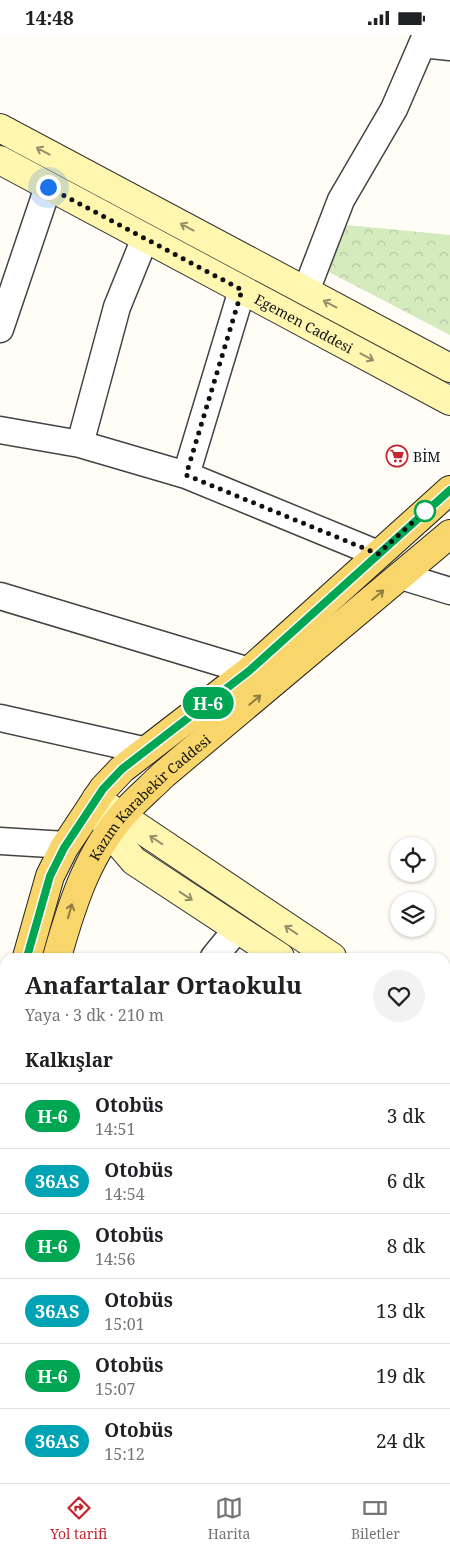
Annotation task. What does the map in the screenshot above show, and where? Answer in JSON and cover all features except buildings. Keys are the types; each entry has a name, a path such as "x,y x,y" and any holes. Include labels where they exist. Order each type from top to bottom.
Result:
{"main road":[{"path":"28,953 50,876 66,845 96,799 122,769 249,671 450,490"},
{"name":"Kazım Karabekir Caddesi","path":"58,953 72,903 96,851 116,825 163,775 450,534"}],"street":[{"path":"306,291 341,199 394,109 424,39 450,47"},
{"path":"0,128 450,368"},
{"name":"Egemen Caddesi","path":"0,160 450,401"},
{"path":"0,329 48,187"},
{"path":"80,445 117,307 145,238"},
{"path":"186,475 242,290"},
{"path":"0,430 80,445 186,475 378,554"},
{"path":"401,576 450,591"},
{"path":"0,596 249,671"},
{"path":"0,718 147,751"},
{"path":"96,799 116,825 134,861 274,953"},
{"path":"116,825 325,953"},
{"path":"0,841 66,845"},
{"path":"217,953 237,929"}],"green space":[{"path":"347,225 450,235 450,335 327,271"}],"bus line":[{"name":"H-6","path":"28,953 50,876 84,815 103,789 122,769 249,671 450,490"}],"place":[{"name":"BİM","path":"397,456"}],"route":[{"path":"48,187 242,290 186,475 378,554 425,511"}]}
